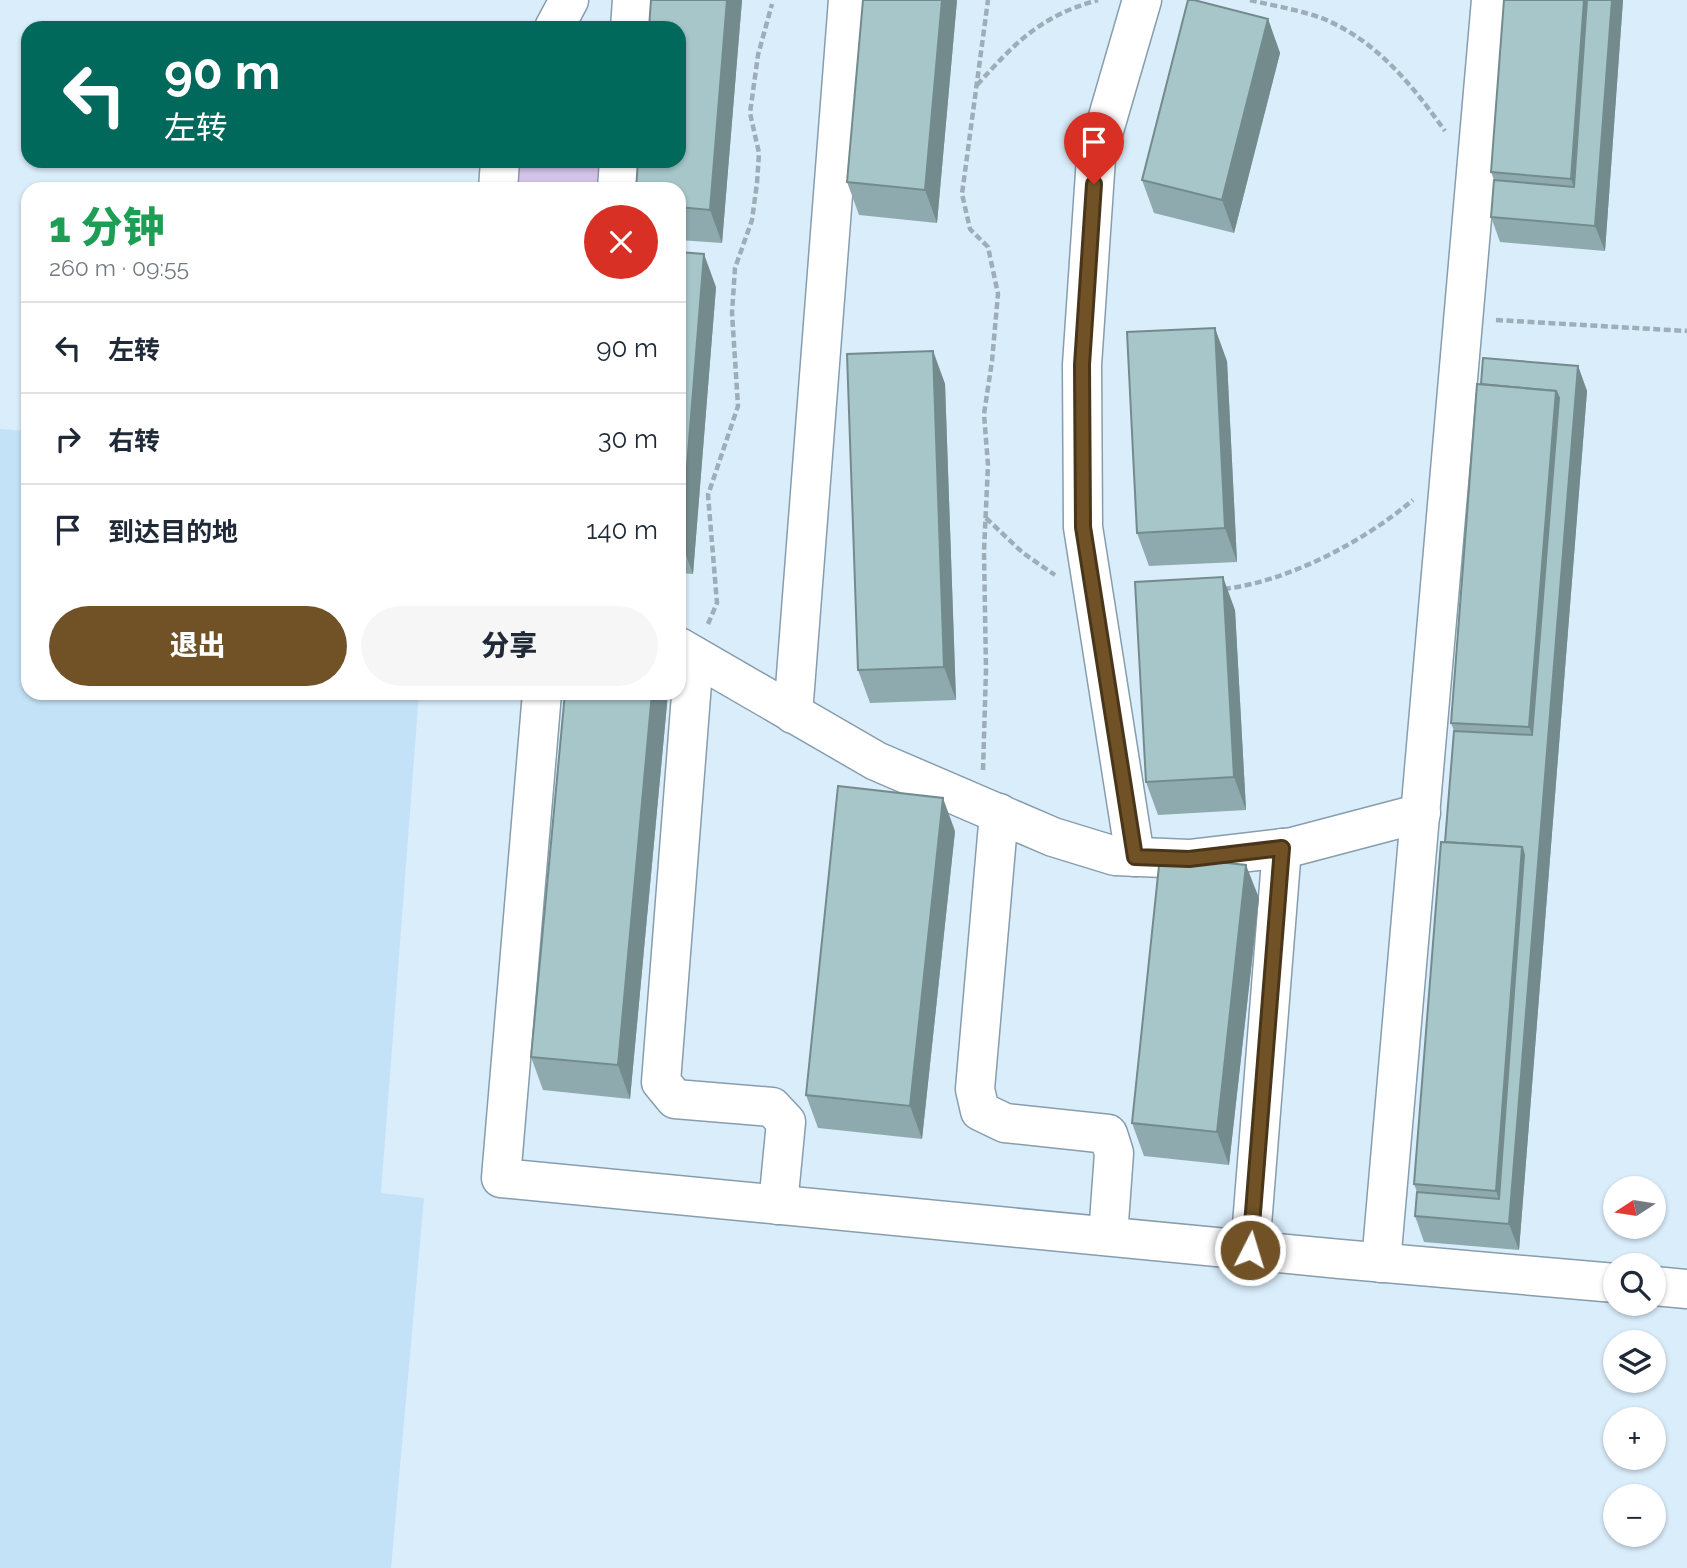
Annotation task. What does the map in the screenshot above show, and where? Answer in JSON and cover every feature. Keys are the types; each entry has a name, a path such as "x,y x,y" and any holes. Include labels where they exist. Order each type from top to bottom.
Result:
{"street":[{"path":"558,21 569,0"},
{"path":"630,21 632,0"},
{"path":"793,714 848,0"},
{"path":"1135,857 1083,527 1082,365 1096,158 1142,0"},
{"path":"1381,1263 1491,0"},
{"path":"687,652 876,761 1078,845 1115,856 1189,859 1282,848 1421,813"},
{"path":"541,700 501,1178 1603,1282"},
{"path":"684,700 661,1082 675,1098 772,1107 786,1122 778,1205"},
{"path":"999,813 975,1089 981,1111 1005,1124 1108,1134 1114,1153 1108,1236"},
{"path":"1250,1250 1282,848"},
{"path":"1666,1287 1687,1289"}],"path":[{"path":"988,0 962,194 970,229 988,247 998,294 984,414 988,465 982,766 999,813"},
{"path":"976,86 1006,53 1037,25 1082,4 1098,0"},
{"path":"1250,0 1321,18 1355,35 1393,65 1476,174"},
{"path":"687,652 717,603 708,495 738,406 732,313 735,268 752,220 756,195 759,153 750,113 758,55 772,5"},
{"path":"1464,318 1687,331"},
{"path":"1221,589 1283,575 1362,537 1411,502 1451,462"},
{"path":"986,517 1023,553 1063,581 1093,590"}],"shaded area":[{"path":"518,168 600,168 598,182 518,182"},
{"path":"0,429 21,430 21,700 418,700 381,1193 424,1198 391,1568 0,1568"}],"building":[{"path":"651,0 727,0 710,210 686,208 686,182 636,182 638,168 686,168 686,21 650,21"},
{"path":"863,0 942,0 925,190 847,182"},
{"path":"1188,0 1268,19 1222,200 1142,180"},
{"path":"1504,0 1584,0 1571,179 1491,172"},
{"path":"1587,0 1612,0 1595,226 1491,217 1494,180 1574,187"},
{"path":"686,253 704,254 686,479"},
{"path":"1215,328 1225,528 1137,533 1127,332"},
{"path":"933,351 944,667 858,670 847,354"},
{"path":"1483,358 1578,366 1509,1224 1415,1216 1417,1192 1499,1199 1524,855 1522,847 1445,842 1454,731 1532,735 1559,398 1556,391 1481,384"},
{"path":"1477,384 1556,391 1529,727 1451,723"},
{"path":"1223,577 1234,777 1146,782 1135,582"},
{"path":"564,700 651,700 618,1065 531,1057"},
{"path":"838,786 943,798 910,1106 806,1095"},
{"path":"1441,842 1522,847 1496,1191 1414,1184"},
{"path":"1160,856 1246,865 1217,1132 1132,1123"}],"route":[{"path":"1094,184 1082,365 1083,527 1135,857 1189,859 1282,848 1250,1250"}]}
